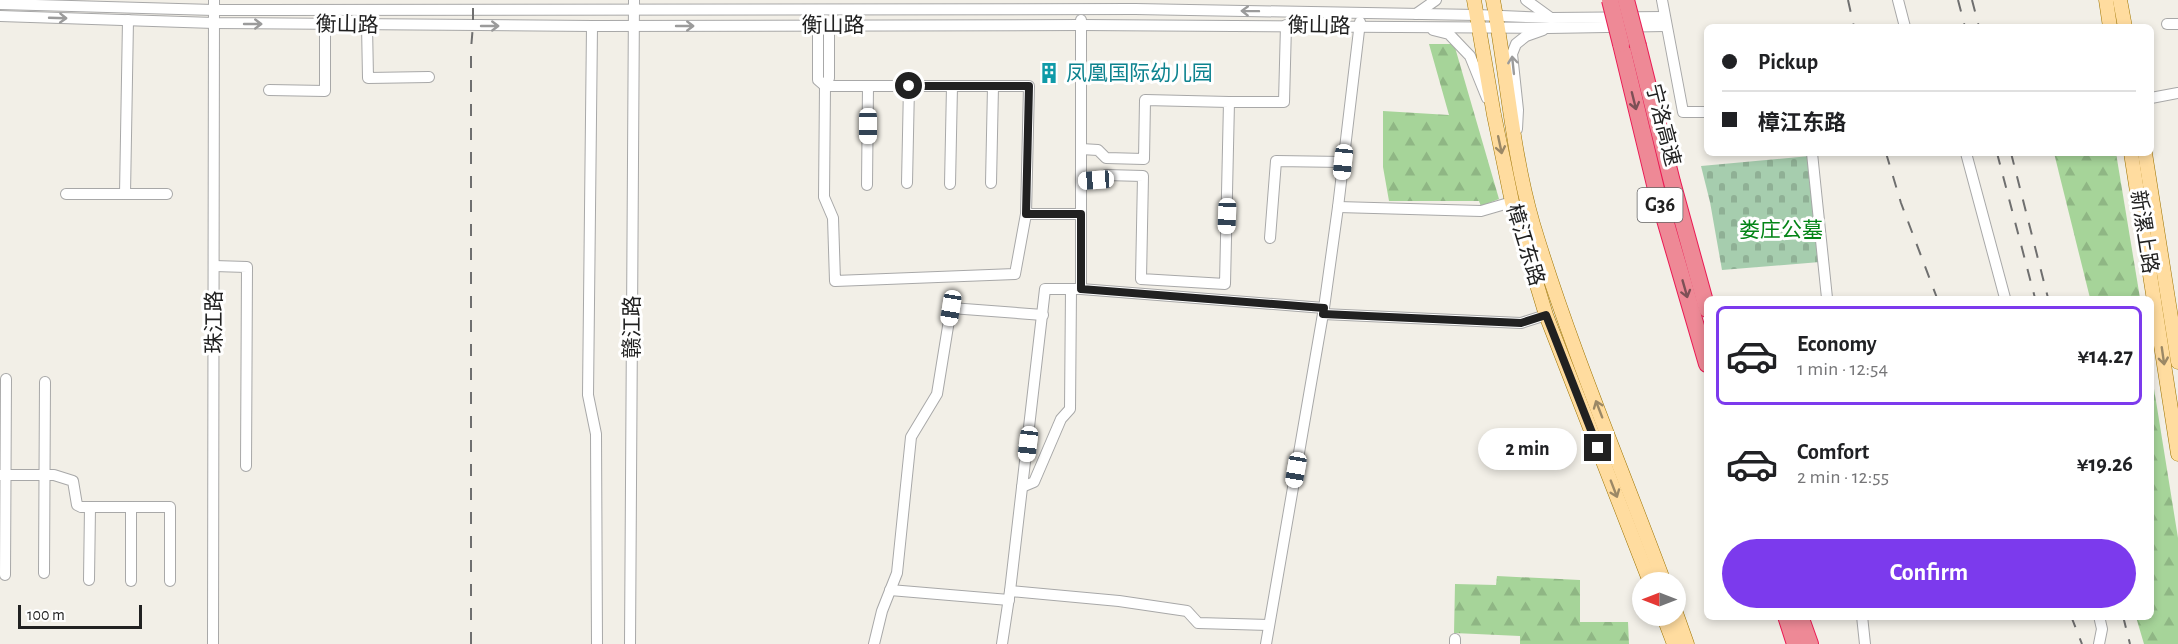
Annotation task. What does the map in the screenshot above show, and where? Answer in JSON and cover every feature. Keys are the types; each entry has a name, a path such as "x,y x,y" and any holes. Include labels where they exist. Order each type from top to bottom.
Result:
{"highway":[{"name":"宁洛高速","path":"1610,0 1656,189 1704,354"},
{"name":"宁洛高速","path":"1626,0 1704,298"},
{"path":"1787,620 1795,644"},
{"path":"1801,620 1810,644"}],"main road":[{"name":"樟江东路","path":"1474,0 1512,202 1546,315 1646,572"},
{"name":"樟江东路","path":"1493,0 1505,86 1532,222 1562,312 1660,572"},
{"path":"2106,0 2110,24"},
{"path":"2121,0 2125,24"},
{"name":"新漯上路","path":"2131,156 2153,296"},
{"name":"新漯上路","path":"2145,156 2178,362"},
{"name":"新漯上路","path":"2154,300 2178,454"},
{"path":"1667,626 1674,644"},
{"path":"1681,626 1687,644"}],"street":[{"path":"1416,14 1436,0"},
{"path":"1516,144 1518,110 1512,54 1516,44 1549,23 1526,0"},
{"path":"1662,0 1683,112 1704,112"},
{"path":"1898,0 1904,24"},
{"name":"衡山路","path":"0,4 896,5 1081,9 1135,5 1416,14 1478,20 1549,23 1665,21"},
{"name":"珠江路","path":"213,644 214,5"},
{"path":"455,5 455,25"},
{"name":"赣江路","path":"630,644 634,5"},
{"path":"758,5 758,26"},
{"path":"896,5 896,25"},
{"path":"1022,487 1034,482 1061,419 1070,409 1081,214 1081,9"},
{"path":"1266,644 1323,311 1338,207 1360,13"},
{"name":"衡山路","path":"0,16 214,23 592,26 1081,24 1415,26 1478,20"},
{"path":"125,194 128,20"},
{"path":"269,90 325,91 325,24"},
{"path":"367,25 368,78 429,77"},
{"path":"824,25 829,78 825,86 824,197 832,218 834,281 1015,274 1026,214 1029,86 825,86"},
{"path":"1229,102 1225,284 1141,279 1145,100 1284,102 1286,25"},
{"path":"592,26 588,395 596,434 597,644"},
{"path":"1415,26 1449,34 1457,40 1470,56 1494,115"},
{"path":"867,185 868,86"},
{"path":"907,183 909,86"},
{"path":"951,184 952,86"},
{"path":"991,183 993,86"},
{"path":"2154,97 2178,93"},
{"path":"1081,149 1098,150 1106,158 1144,159"},
{"path":"1812,156 1827,296"},
{"path":"1967,156 2004,296"},
{"path":"1270,238 1276,161 1343,162"},
{"path":"1081,181 1096,180 1106,175 1143,176"},
{"path":"66,194 167,194"},
{"path":"1338,207 1481,211 1512,202"},
{"path":"1026,214 1081,214"},
{"path":"214,266 247,267 246,466"},
{"path":"1002,644 1045,289 1076,289 1323,311 1521,323 1546,315"},
{"path":"874,644 882,611 897,573 911,438 937,394 951,308 1043,315"},
{"path":"5,575 3,475 6,379"},
{"path":"44,573 45,382"},
{"path":"3,475 54,475 72,481 77,505 171,507 170,581"},
{"path":"88,580 90,507"},
{"path":"131,507 131,581"},
{"path":"890,590 1119,601 1187,611 1198,623 1269,625"},
{"path":"1862,620 1865,644"},
{"path":"2099,644 2102,629 2100,620"}],"green space":[{"path":"1429,44 1454,44 1499,199 1481,206 1479,201 1389,201 1383,167 1383,111 1449,115"},
{"name":"娄庄公墓","path":"1810,156 1820,262 1722,270 1701,166"},
{"path":"2055,156 2116,156 2140,296 2090,296"},
{"path":"2154,389 2178,538 2178,644 2144,644 2137,620 2154,620"},
{"path":"1497,576 1580,580 1580,622 1628,622 1629,644 1520,644 1520,636 1454,633 1455,584 1496,585"}],"railway":[{"path":"471,644 471,49 473,0"},
{"path":"1848,0 1853,24"},
{"path":"1958,0 1964,24"},
{"path":"1972,0 1978,24"},
{"path":"1887,156 1901,203 1936,296"},
{"path":"1998,156 2034,296"},
{"path":"2012,156 2047,296"},
{"path":"2073,620 2082,644"},
{"path":"2124,620 2130,644"}],"place":[{"name":"凤凰国际幼儿园","path":"1049,73"}],"route":[{"path":"909,86 1029,86 1026,214 1081,214 1081,289 1324,308 1323,314 1521,323 1546,315 1598,448"}]}
